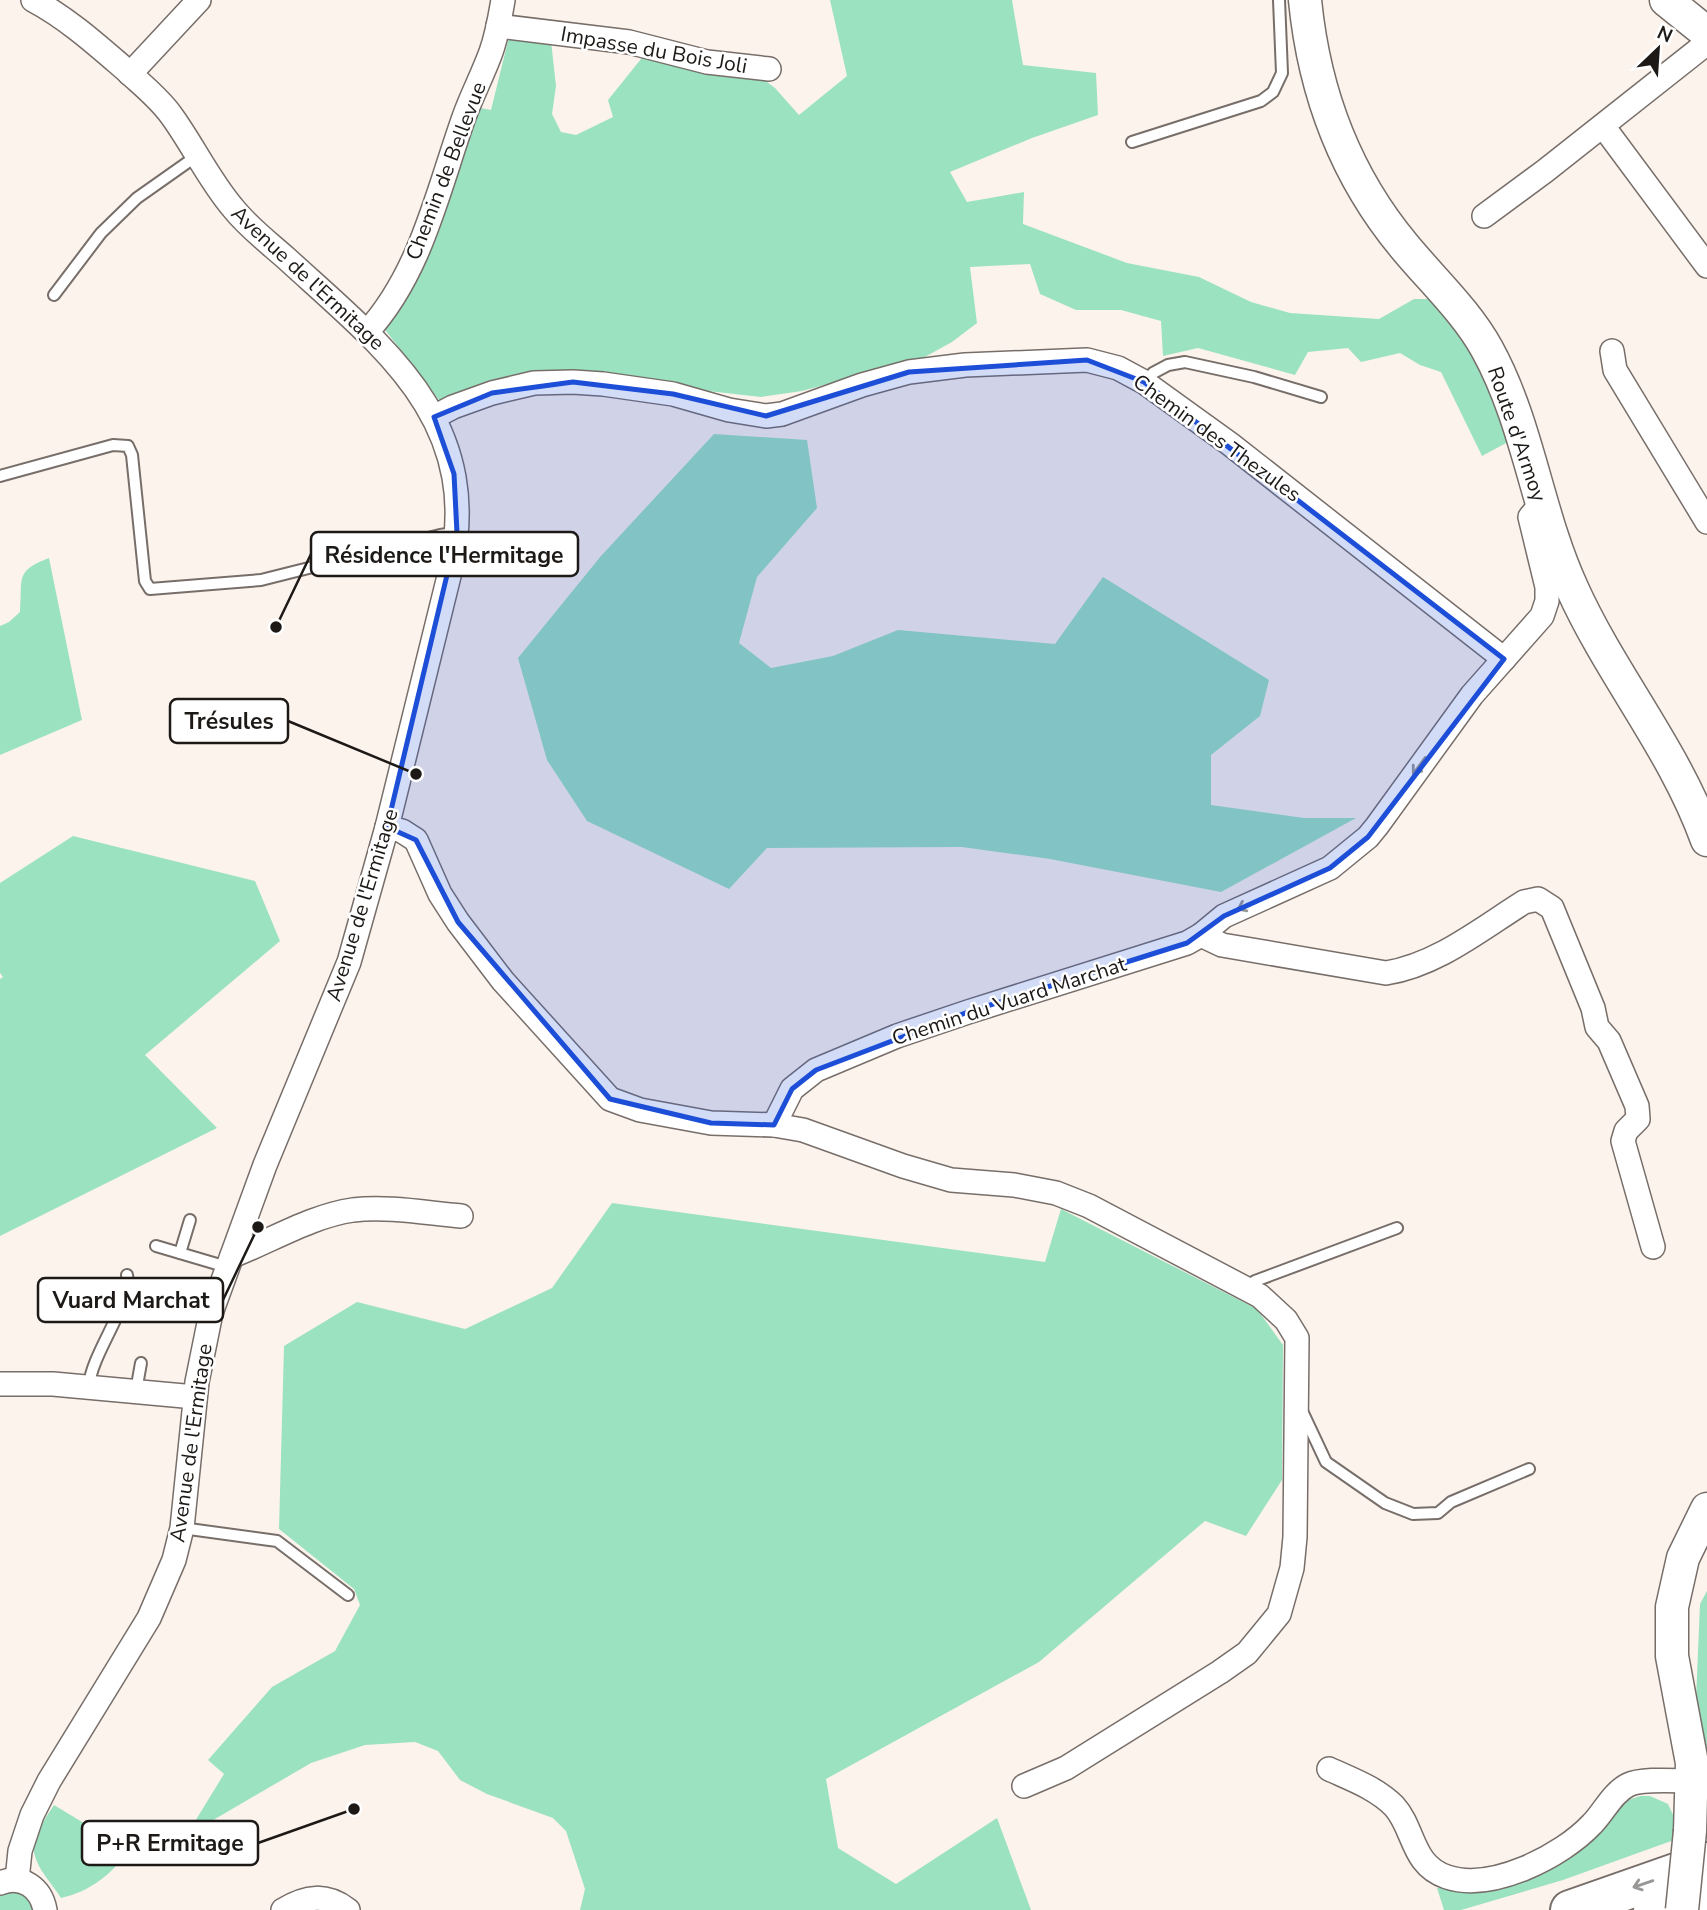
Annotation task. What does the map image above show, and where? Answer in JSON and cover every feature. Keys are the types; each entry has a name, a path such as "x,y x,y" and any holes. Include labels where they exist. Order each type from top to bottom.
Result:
{"highway":[{"path":"1570,1910 1698,1846"},
{"path":"1653,1910 1707,1891"}],"main road":[{"name":"Route d'Armoy","path":"1305,0 1317,76 1340,144 1386,222 1485,345 1509,398 1541,504 1561,562 1582,610 1681,782 1707,840"},
{"path":"1666,0 1707,33"},
{"path":"1682,1910 1698,1846 1690,1745 1676,1681 1671,1631 1672,1607 1683,1558 1707,1509"}],"street":[{"name":"Avenue de l'Ermitage","path":"8,1881 32,1815 156,1606 174,1560 181,1528 195,1397 206,1331 229,1261 286,1115 340,988 387,827 451,569 457,533 457,493 442,435 434,417 397,365 367,332 233,209 164,106 60,7 33,0"},
{"path":"130,74 199,0"},
{"name":"Chemin de Bellevue","path":"367,332 385,309 424,236 466,110 491,50 503,0"},
{"name":"Impasse du Bois Joli","path":"498,26 629,42 707,62 769,69"},
{"path":"1483,216 1603,126 1707,43"},
{"path":"1603,126 1707,266"},
{"path":"1612,351 1615,370 1707,522"},
{"name":"Chemin des Thezules","path":"434,417 492,393 534,383 573,382 636,387 729,410 766,416 782,414 862,385 909,372 965,365 1087,360 1118,368 1144,382 1230,444 1504,659"},
{"name":"Chemin du Vuard Marchat","path":"774,1125 792,1089 816,1070 897,1036 1169,950 1201,935 1224,916 1330,868 1359,845 1377,826 1460,711 1537,623 1546,605 1547,587 1530,523 1532,512 1541,504"},
{"path":"387,827 402,831 416,841 436,887 458,922 503,981 610,1099 640,1110 711,1123 774,1125 803,1130 951,1180 1014,1185 1056,1193 1111,1217 1259,1296 1286,1320 1297,1338 1295,1537 1292,1567 1279,1614 1247,1653 1220,1672 1066,1768 1024,1786"},
{"path":"1201,935 1222,945 1387,973 1409,969 1434,958 1524,902 1538,900 1552,908 1593,1008 1597,1027 1609,1041 1637,1106 1638,1119 1626,1130 1623,1140 1653,1247"},
{"path":"229,1261 330,1216 355,1210 393,1210 461,1216"},
{"path":"0,1384 89,1386 195,1397"},
{"path":"1329,1769 1380,1794 1396,1808 1418,1854 1432,1869 1452,1878 1470,1880 1512,1873 1558,1853 1594,1823 1608,1803 1628,1785 1638,1782 1692,1781"},
{"path":"8,1881 33,1886 39,1893 45,1910"},
{"path":"283,1910 312,1897 334,1901 348,1910"}],"lane":[{"path":"1132,142 1261,102 1273,92 1282,73 1279,0"},
{"path":"54,295 102,233 137,198 198,155"},
{"path":"1144,382 1153,373 1168,365 1185,362 1254,377 1321,397"},
{"path":"0,476 113,444 128,446 132,455 145,581 150,589 261,580 457,533"},
{"path":"180,1253 190,1220"},
{"path":"1243,1288 1255,1281 1397,1228"},
{"path":"156,1246 229,1261"},
{"path":"89,1386 93,1366 128,1284 127,1275"},
{"path":"136,1391 141,1363"},
{"path":"1295,1396 1326,1462 1385,1503 1413,1514 1438,1513 1451,1502 1529,1469"},
{"path":"181,1528 278,1541 348,1595"}],"highlighted area":[{"path":"1087,360 1144,382 1504,659 1368,837 1330,868 1224,916 1187,943 968,1012 816,1070 792,1089 774,1125 711,1123 610,1099 458,922 416,840 387,827 457,533 454,474 434,417 492,393 573,382 673,394 766,416 909,372"}],"green space":[{"path":"830,0 1012,0 1023,65 1096,73 1098,115 1032,138 950,172 967,202 1024,192 1023,224 1127,263 1199,277 1251,302 1290,313 1379,319 1414,299 1436,299 1476,354 1495,400 1508,442 1482,456 1441,372 1420,365 1400,353 1361,362 1348,348 1308,352 1295,375 1198,348 1163,356 1161,321 1121,310 1076,310 1040,294 1030,264 970,267 977,323 952,342 923,358 802,391 761,397 558,374 455,399 439,400 386,331 386,321 476,107 491,110 509,37 551,41 556,86 552,114 561,132 576,135 613,117 608,100 645,54 755,73 775,88 799,115 847,76"},
{"path":"714,434 807,440 817,508 757,577 739,643 771,668 833,656 898,630 1055,644 1103,577 1269,680 1260,716 1211,755 1211,805 1304,818 1356,818 1221,892 1050,859 962,847 767,848 729,889 587,821 547,760 518,658 601,556"},
{"path":"49,558 82,720 0,755 0,626 20,612 21,584 25,572"},
{"path":"73,836 255,881 280,941 145,1055 217,1128 0,1236 0,979 3,977 0,973 0,883"},
{"path":"612,1203 1045,1262 1061,1209 1257,1309 1283,1345 1282,1480 1246,1536 1205,1521 1039,1662 826,1779 838,1848 896,1884 997,1818 1031,1910 580,1910 585,1889 566,1831 553,1818 487,1794 460,1780 438,1751 415,1742 365,1745 311,1763 186,1836 224,1774 208,1760 272,1687 335,1651 360,1605 354,1589 279,1529 284,1346 357,1302 465,1329 552,1288"},
{"path":"1707,1591 1707,1775 1703,1731 1696,1699 1700,1604"},
{"path":"1640,1796 1650,1796 1668,1804 1675,1819 1674,1840 1563,1880 1461,1910 1444,1910 1437,1888 1470,1887"},
{"path":"54,1805 130,1851 100,1881 61,1898 38,1863 34,1847 38,1830"},
{"path":"8,1891 25,1896 34,1910 0,1910 0,1896"}],"place":[{"name":"Résidence l'Hermitage","path":"276,627"},
{"name":"Trésules","path":"416,774"},
{"name":"Vuard Marchat","path":"258,1227"},
{"name":"P+R Ermitage","path":"354,1809"}]}
